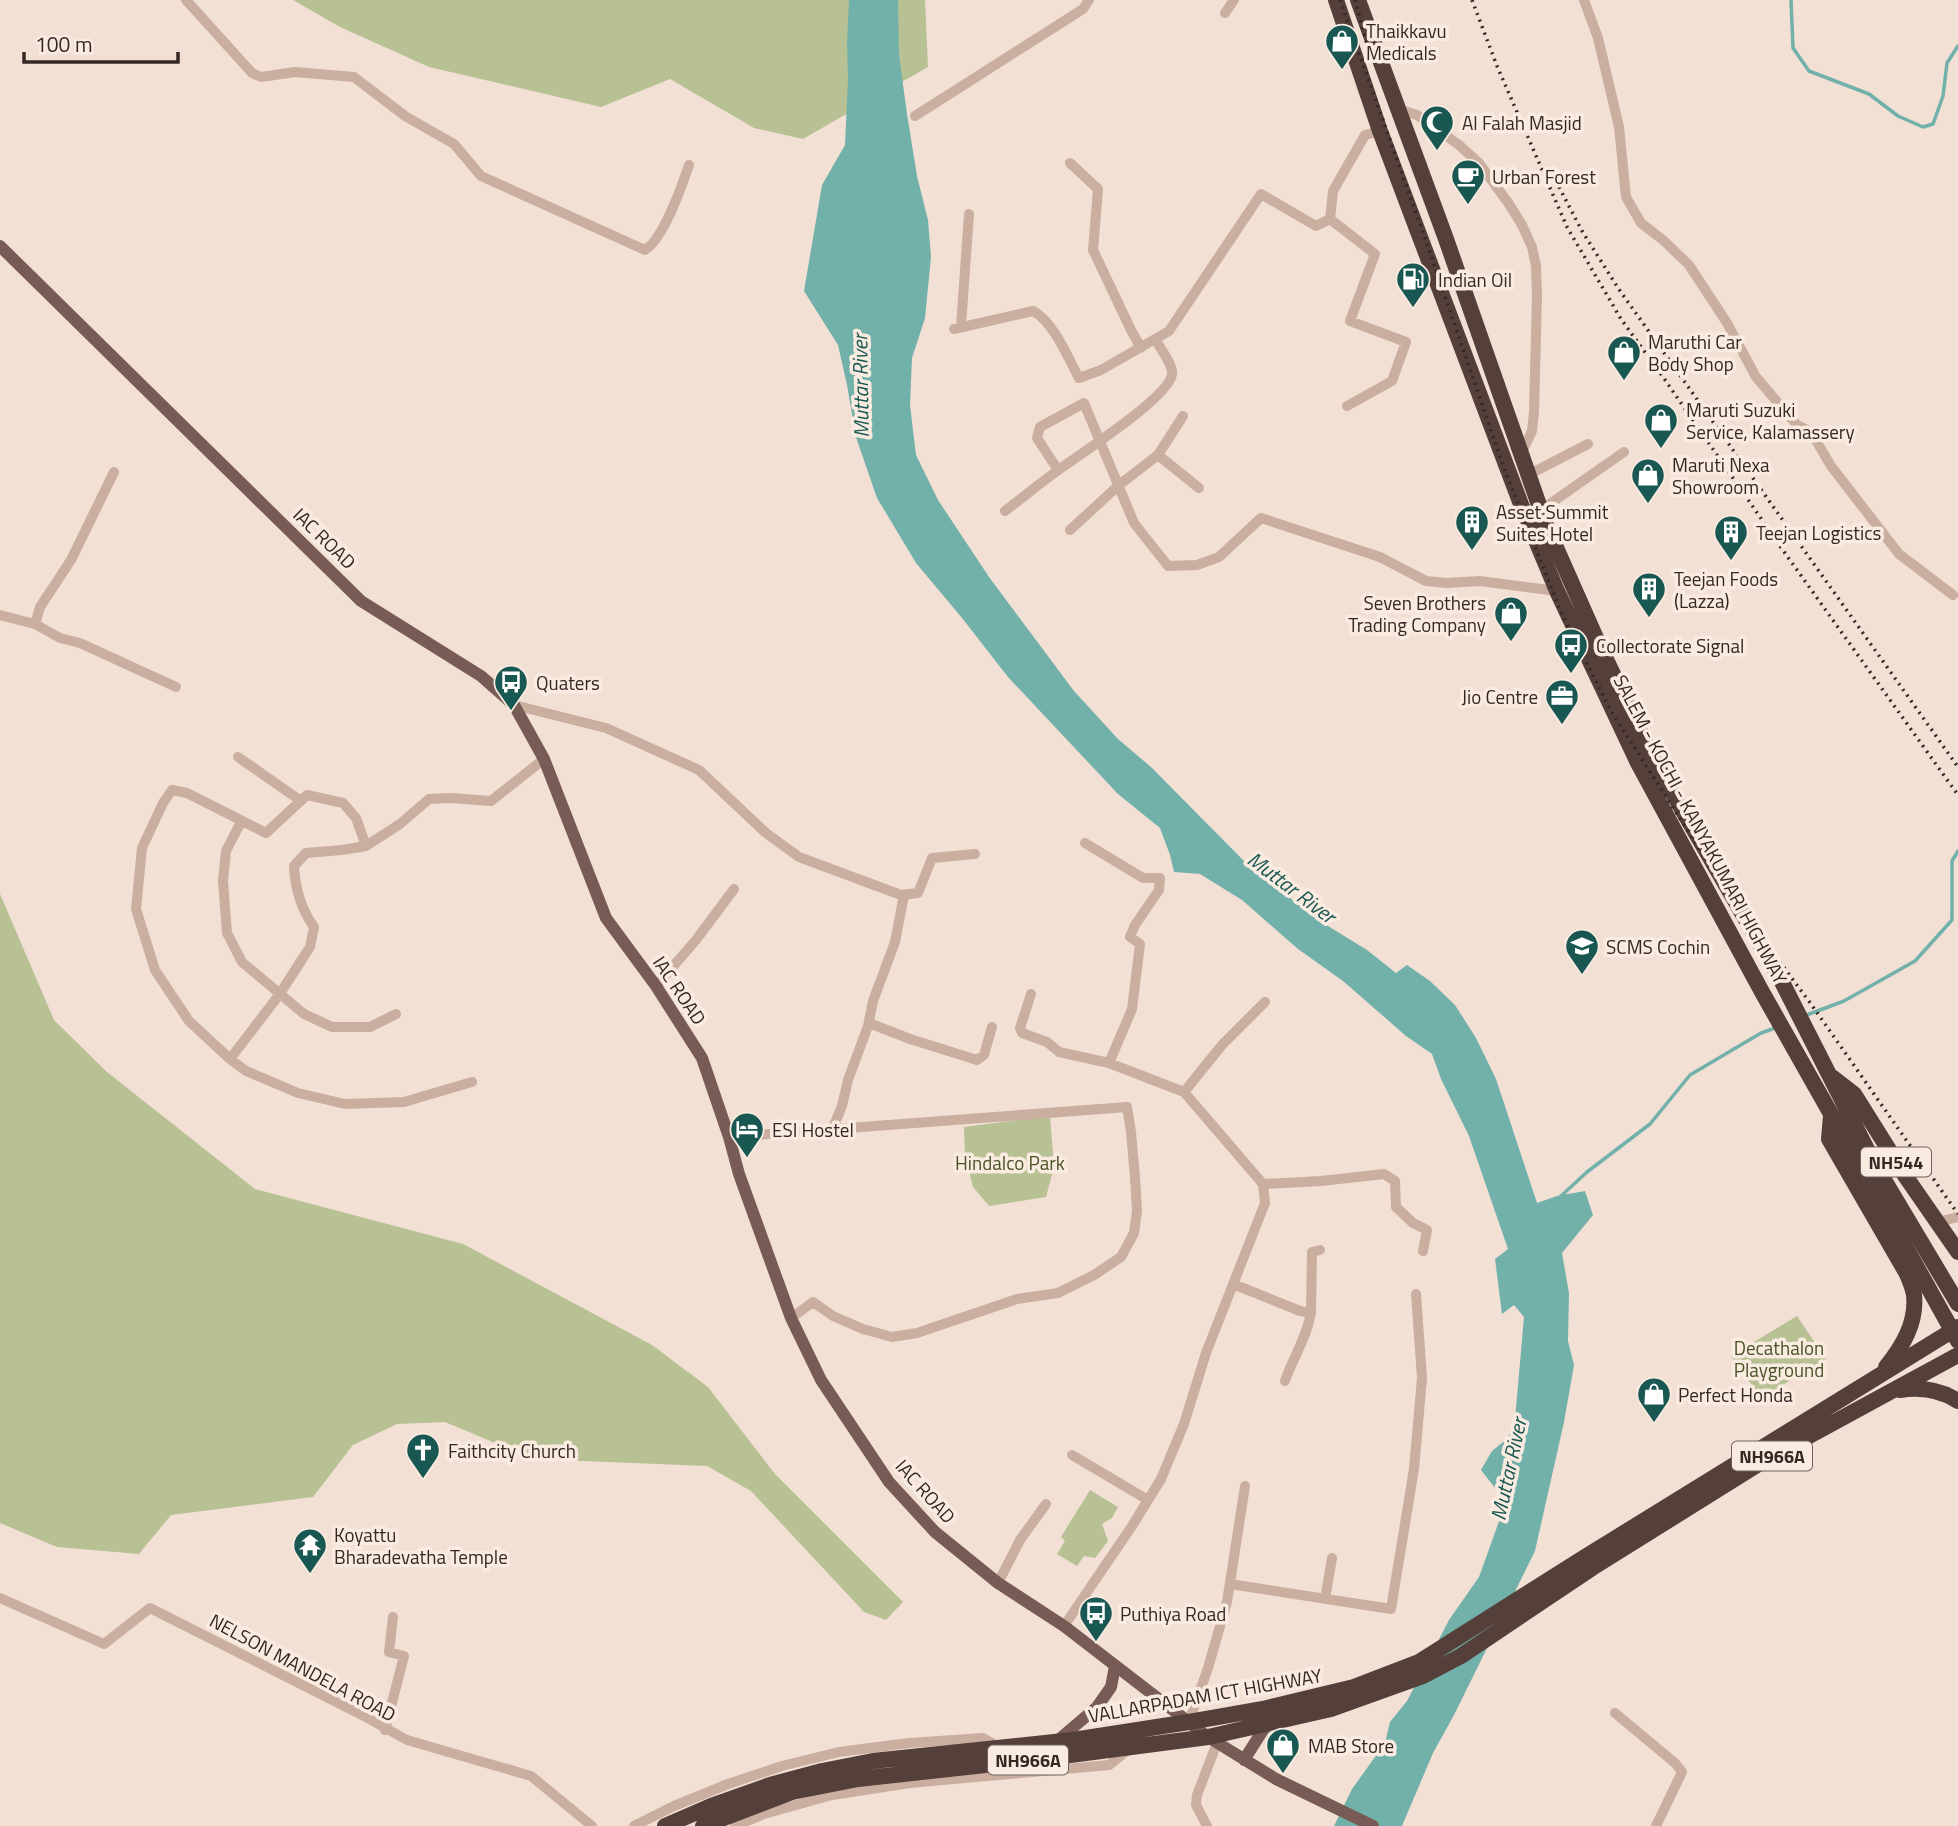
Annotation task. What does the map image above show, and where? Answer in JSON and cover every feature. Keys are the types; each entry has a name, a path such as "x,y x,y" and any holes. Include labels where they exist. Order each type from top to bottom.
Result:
{"highway":[{"name":"SALEM - KOCHI - KANYAKUMARI HIGHWAY","path":"1336,0 1380,131 1522,507 1557,591 1638,763 1762,992 1958,1341"},
{"name":"SALEM - KOCHI - KANYAKUMARI HIGHWAY","path":"1358,0 1541,510 1600,648 1657,766 1781,980 1874,1163 1958,1304"},
{"path":"1389,154 1412,148"},
{"name":"NH544","path":"1830,1076 1853,1094 1958,1252"},
{"path":"1831,1116 1829,1139 1907,1274 1914,1294 1913,1315 1906,1335 1880,1375"},
{"name":"VALLARPADAM ICT HIGHWAY","path":"703,1826 792,1792 858,1779 1212,1740 1355,1694 1423,1676 1461,1656 1588,1562 1958,1327"},
{"name":"VALLARPADAM ICT HIGHWAY","path":"1588,1562 1765,1460 1958,1355"},
{"path":"1889,1392 1914,1388 1933,1391 1958,1401"},
{"name":"VALLARPADAM ICT HIGHWAY","path":"665,1826 746,1793 822,1771 900,1757 1056,1742 1355,1694"}],"main road":[{"name":"IAC ROAD","path":"0,246 361,601 481,676 514,705 544,759 606,918 656,986 702,1058 739,1174 790,1318 821,1380 889,1482 934,1532 998,1583 1064,1626 1212,1740 1276,1779 1373,1826"},
{"path":"1056,1742 1097,1707 1111,1687 1115,1666"},
{"path":"1244,1760 1269,1723"}],"street":[{"path":"186,0 252,73 261,77 295,72 354,77 405,116 454,144 481,176 645,250 659,234 690,165"},
{"path":"915,116 1083,9 1089,0"},
{"path":"1225,13 1234,0"},
{"path":"1584,0 1598,38 1619,127 1626,197 1641,223 1689,265 1727,323 1756,377 1797,425 1811,432 1832,466 1899,554 1953,595"},
{"path":"1398,109 1417,115 1459,145 1482,166 1522,225 1532,247 1536,259 1537,286 1534,412 1532,431 1521,454"},
{"path":"1330,219 1333,191 1365,135 1380,131"},
{"path":"1070,163 1098,189 1093,250 1141,348"},
{"path":"969,214 957,328 1034,311 1051,327 1079,378 1101,370 1169,331 1261,194 1316,226 1330,219"},
{"path":"1330,219 1375,254 1350,321 1406,342 1392,381 1348,406"},
{"path":"1005,511 1100,442 1156,397 1172,375 1156,340"},
{"path":"1058,470 1037,438 1040,427 1084,403 1134,523 1168,566 1197,565 1219,557 1261,518 1380,557 1426,581 1480,581 1557,591"},
{"path":"1070,530 1119,485 1158,455 1183,415"},
{"path":"1528,475 1588,444"},
{"path":"1541,510 1624,452"},
{"path":"1158,455 1199,488"},
{"path":"36,624 40,607 71,560 114,471"},
{"path":"0,615 36,624 60,638 80,643 176,687"},
{"path":"514,705 606,728 699,770 766,833 799,857 904,895 918,893 932,858 975,854"},
{"path":"238,757 301,801"},
{"path":"230,1059 279,995 310,947 314,927 305,914 295,882 294,866 306,853 366,846 400,824 429,799 491,801 544,759"},
{"path":"366,846 356,818 343,803 307,796 266,833 187,793 172,790 142,848 136,909 155,970 189,1021 230,1059 246,1071 298,1093 345,1104 404,1102 472,1082"},
{"path":"241,821 226,851 223,881 227,933 242,962 304,1014 332,1027 370,1027 396,1014"},
{"path":"1085,843 1143,878 1160,878 1159,890 1130,937 1140,944 1132,1009 1109,1063"},
{"path":"656,986 696,940 734,889"},
{"path":"832,1130 869,1023 873,1001 895,942 904,895"},
{"path":"1031,994 1020,1028 1022,1033 1047,1042 1059,1052 1109,1063 1184,1092 1263,1184 1265,1203 1206,1353 1184,1424 1161,1479 1064,1626"},
{"path":"1184,1092 1222,1045 1265,1002"},
{"path":"869,1023 977,1060 984,1055 992,1027"},
{"path":"729,1137 1127,1107 1135,1177 1134,1233 1121,1257 1094,1275 1058,1293 1017,1299 918,1333 892,1338 833,1316 813,1303 790,1318"},
{"path":"1263,1184 1384,1174 1395,1181 1396,1207 1413,1223 1427,1230 1423,1251"},
{"path":"1937,1222 1958,1217"},
{"path":"1285,1381 1308,1328 1311,1314 1312,1252 1320,1250"},
{"path":"1233,1284 1311,1314"},
{"path":"1230,1584 1391,1609 1413,1469 1422,1378 1416,1294"},
{"path":"1072,1455 1148,1500"},
{"path":"1189,1722 1227,1602 1244,1486"},
{"path":"998,1583 1020,1540 1046,1504"},
{"path":"1325,1599 1332,1558"},
{"name":"NELSON MANDELA ROAD","path":"0,1598 104,1644 150,1608 407,1740 531,1776 592,1826"},
{"path":"385,1730 404,1656 389,1653 393,1617"},
{"path":"1615,1713 1675,1763 1682,1772 1656,1826"},
{"path":"634,1826 728,1784 782,1766 839,1752 909,1742 983,1738 1000,1748"},
{"path":"1207,1826 1196,1805 1212,1740"},
{"path":"735,1826 764,1814 832,1795 910,1783 1109,1765 1133,1747"}],"green space":[{"path":"293,0 925,0 928,67 803,139 754,128 670,79 601,107 429,67 340,27"},
{"path":"0,894 54,1020 107,1072 255,1189 463,1244 652,1345 708,1387 775,1474 903,1602 886,1620 864,1612 751,1491 707,1466 533,1459 445,1422 397,1424 353,1445 313,1497 171,1515 139,1554 57,1547 0,1523"},
{"name":"Hindalco Park","path":"1050,1116 1054,1167 1046,1197 989,1206 973,1187 965,1155 964,1127"},
{"name":"Decathalon Playground","path":"1797,1316 1826,1359 1761,1398 1731,1356"},
{"path":"1090,1490 1118,1507 1112,1518 1102,1524 1108,1541 1095,1558 1084,1556 1077,1566 1057,1554 1065,1541 1061,1537"}],"water":[{"name":"Muttar River","path":"849,0 898,0 899,55 917,176 928,220 931,257 925,318 912,358 910,405 916,455 938,500 989,577 1074,691 1118,739 1151,767 1243,860 1315,918 1367,950 1396,973 1407,965 1430,981 1455,1005 1476,1038 1496,1079 1537,1203 1585,1191 1593,1215 1562,1253 1569,1293 1568,1341 1574,1365 1535,1551 1433,1753 1402,1826 1334,1826 1352,1789 1385,1743 1390,1722 1407,1701 1449,1620 1479,1577 1506,1502 1481,1470 1492,1451 1508,1438 1515,1419 1524,1317 1514,1305 1502,1314 1495,1259 1508,1249 1469,1136 1432,1054 1406,1036 1343,981 1298,949 1242,900 1200,874 1174,872 1160,828 1118,794 1008,677 916,563 877,498 856,437 838,345 804,291 822,185 845,145"}],"waterway":[{"path":"1791,0 1793,48 1809,71 1869,94 1898,116 1923,127 1933,124 1943,96 1947,63 1958,46"},
{"path":"1804,1016 1844,1001 1915,961 1952,920 1952,861 1958,851"},
{"path":"1560,1197 1587,1172 1650,1124 1690,1075 1761,1033 1778,1027"}],"railway":[{"path":"1340,0 1504,468 1561,612 1611,711 1724,887 1811,1004 1958,1214"},
{"path":"1355,0 1371,59"},
{"path":"1472,0 1497,66 1567,227 1621,319 1958,795"},
{"path":"1559,187 1582,231 1618,288 1958,767"}],"place":[{"name":"Thaikkavu Medicals","path":"1342,71"},
{"name":"Al Falah Masjid","path":"1437,152"},
{"name":"Urban Forest","path":"1468,206"},
{"name":"Indian Oil","path":"1413,309"},
{"name":"Maruthi Car Body Shop","path":"1624,382"},
{"name":"Maruti Suzuki Service, Kalamassery","path":"1661,450"},
{"name":"Maruti Nexa Showroom","path":"1648,505"},
{"name":"Asset Summit Suites Hotel","path":"1472,552"},
{"name":"Teejan Logistics","path":"1731,562"},
{"name":"Teejan Foods (Lazza)","path":"1649,619"},
{"name":"Seven Brothers Trading Company","path":"1511,643"},
{"name":"Collectorate Signal","path":"1571,675"},
{"name":"Quaters","path":"511,712"},
{"name":"Jio Centre","path":"1562,726"},
{"name":"SCMS Cochin","path":"1582,976"},
{"name":"ESI Hostel","path":"747,1159"},
{"name":"Perfect Honda","path":"1654,1424"},
{"name":"Faithcity Church","path":"423,1480"},
{"name":"Koyattu Bharadevatha Temple","path":"310,1575"},
{"name":"Puthiya Road","path":"1096,1643"},
{"name":"MAB Store","path":"1283,1775"}]}
